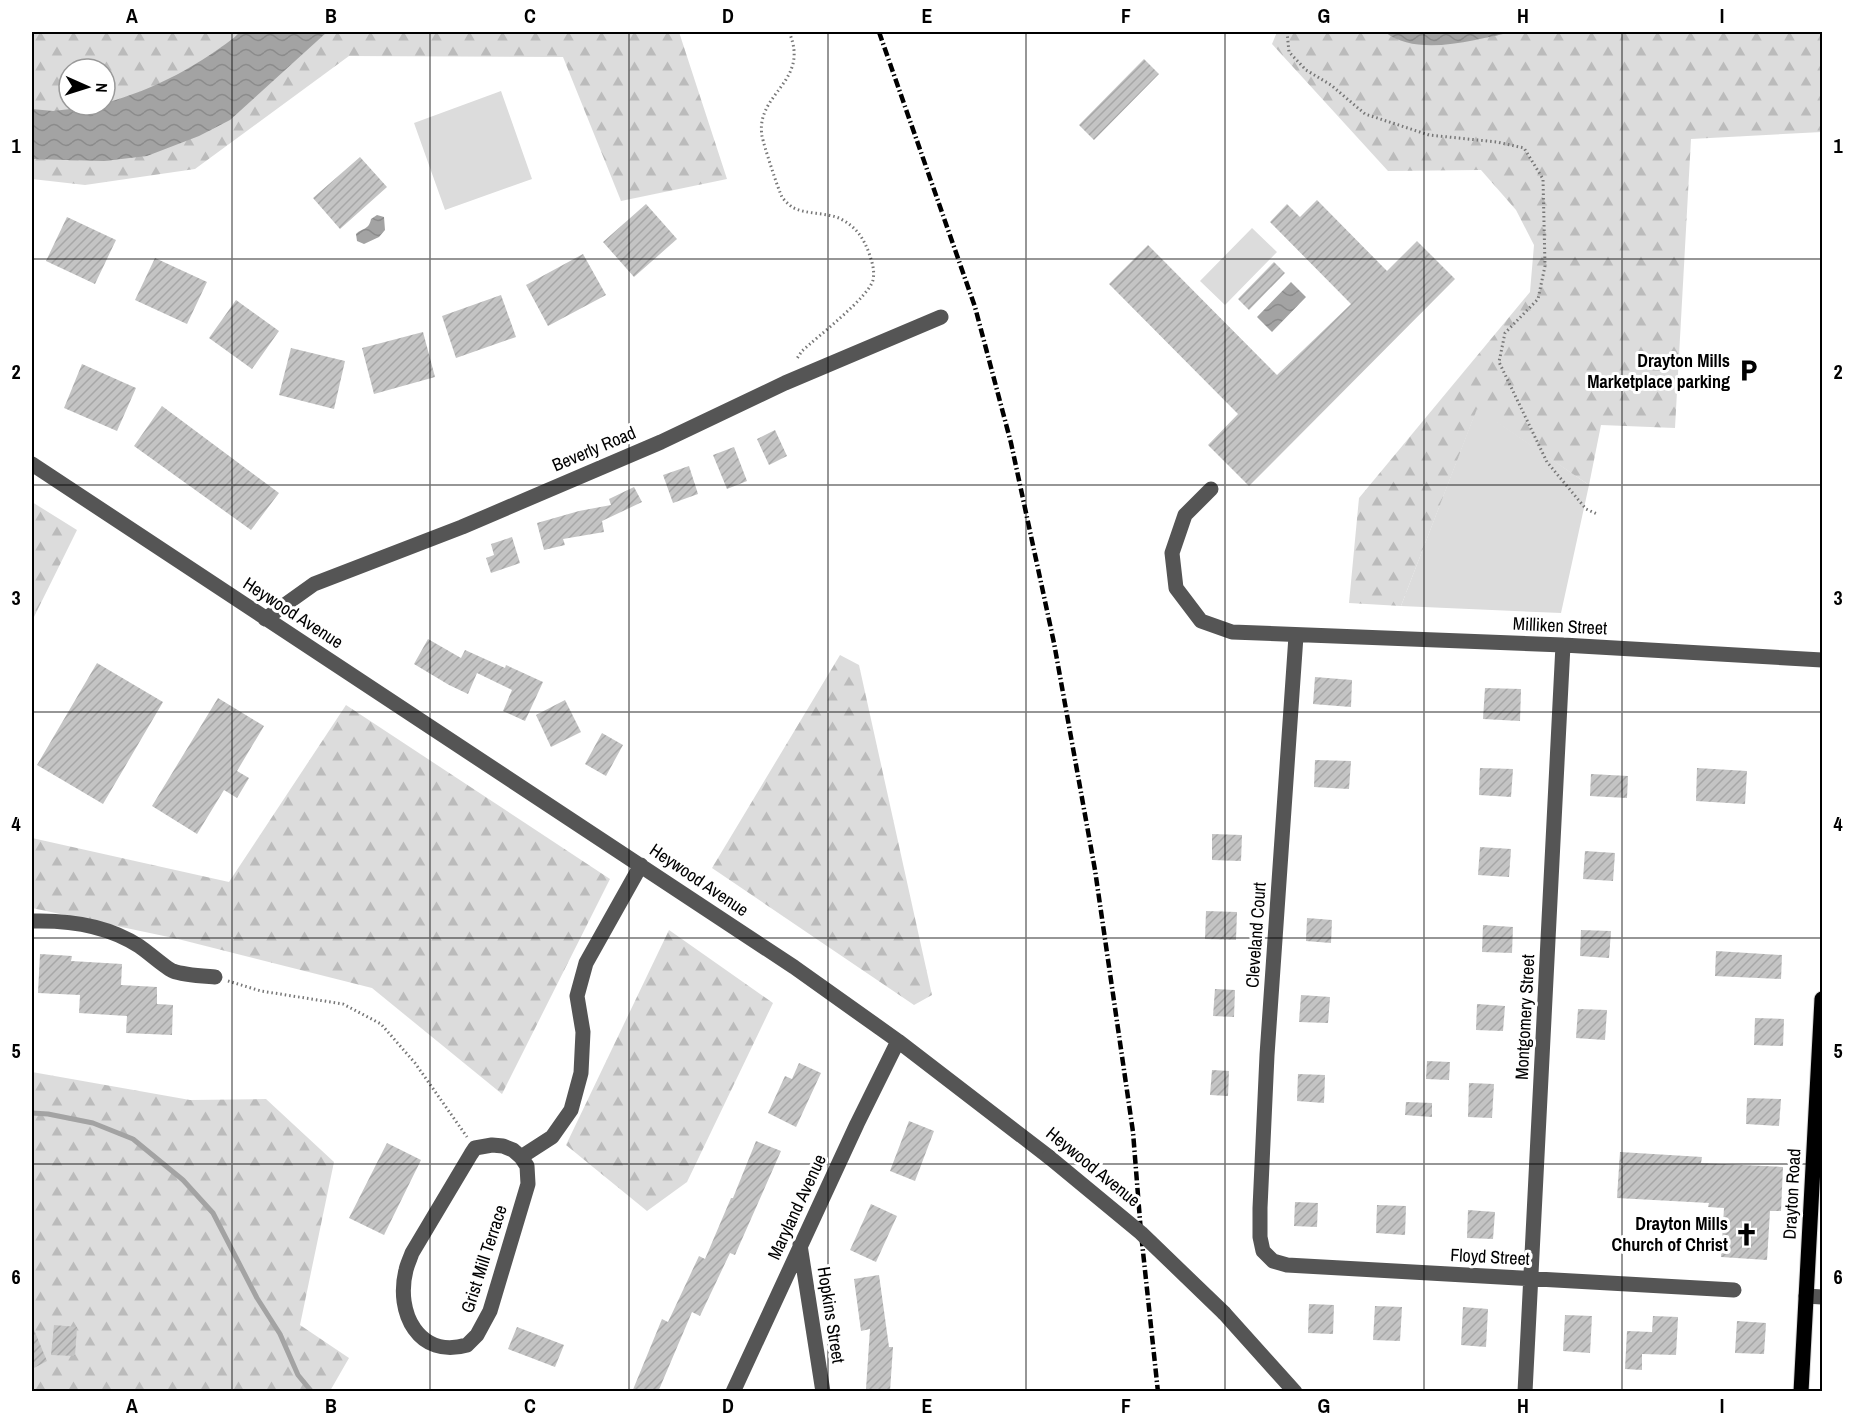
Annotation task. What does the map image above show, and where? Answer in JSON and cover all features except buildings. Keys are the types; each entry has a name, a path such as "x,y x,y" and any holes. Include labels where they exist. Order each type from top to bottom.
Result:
{"main road":[{"name":"Drayton Road","path":"1801,1392 1822,999"}],"street":[{"name":"Beverly Road","path":"265,619 314,584 462,527 661,442 785,383 941,317"},
{"name":"Heywood Avenue","path":"32,464 641,865 794,967 898,1041 1049,1157 1141,1233 1224,1313 1295,1392"},
{"name":"Milliken Street","path":"1211,489 1185,515 1172,553 1176,588 1201,621 1240,634 1563,645 1822,660"},
{"name":"Cleveland Court","path":"1260,1237 1267,1055 1296,636"},
{"name":"Montgomery Street","path":"1525,1392 1563,645"},
{"path":"475,1148 503,1146 513,1150 521,1157 552,1137 571,1110 581,1074 583,1032 577,996 585,963 641,865"},
{"path":"32,921 57,920 96,927 133,942 172,971 215,977"},
{"name":"Maryland Avenue","path":"733,1392 800,1245 898,1041"},
{"name":"Grist Mill Terrace","path":"475,1148 412,1253 403,1288 410,1322 424,1340 445,1349 467,1346 481,1329 490,1311 528,1184 527,1166 521,1157"},
{"name":"Floyd Street","path":"1260,1237 1268,1256 1287,1266 1734,1290"},
{"name":"Hopkins Street","path":"800,1245 823,1392"},
{"path":"1806,1296 1822,1297"}],"path":[{"path":"785,383 790,368 802,351 863,296 872,281 873,265 866,243 857,230 838,218 793,208 783,197 763,138 761,125 765,111 792,70 795,56 789,32"},
{"path":"1287,32 1289,52 1306,70 1331,85 1365,114 1429,135 1497,142 1524,148 1543,178 1545,267 1538,299 1505,333 1499,362 1547,462 1586,509 1597,514"},
{"path":"215,977 261,991 343,1004 381,1024 415,1063 475,1148"}],"green space":[{"path":"32,32 679,32 727,179 621,201 563,57 349,56 195,169 85,185 32,179"},
{"path":"1277,32 1822,32 1822,132 1691,139 1675,428 1601,425 1589,485 1477,409 1401,606 1349,603 1359,498 1530,292 1534,245 1516,210 1481,170 1388,171 1272,44"},
{"path":"501,91 532,179 445,210 414,123"},
{"path":"1252,228 1277,252 1225,305 1200,281"},
{"path":"1477,408 1589,485 1561,613 1401,606"},
{"path":"32,502 77,530 32,621"},
{"path":"840,655 859,665 932,995 914,1005 712,868"},
{"path":"346,705 610,879 502,1094 372,988 178,939 32,908 32,838 229,882"},
{"path":"669,930 773,1003 687,1182 647,1211 566,1145"},
{"path":"32,1072 190,1100 266,1099 334,1162 300,1325 349,1358 330,1391 32,1391"}],"water":[{"path":"241,32 327,32 230,120 199,136 147,156 104,161 32,159 32,109 57,111 57,117 117,117 117,100 177,75"},
{"path":"1385,32 1513,32 1465,42 1430,45 1398,40"},
{"path":"377,215 384,217 385,230 379,237 364,244 357,241 356,234 367,227 371,219"},
{"path":"1291,282 1306,297 1272,332 1257,317"}],"waterway":[{"path":"32,1113 93,1123 133,1139 183,1180 213,1213 257,1298 280,1334 298,1375 312,1392"}],"railway":[{"path":"879,32 975,307 1011,443 1054,643 1095,870 1133,1132 1158,1392"}],"place":[{"name":"Drayton Mills Marketplace parking","path":"1748,371"},
{"name":"Drayton Mills Church of Christ","path":"1746,1234"}]}
